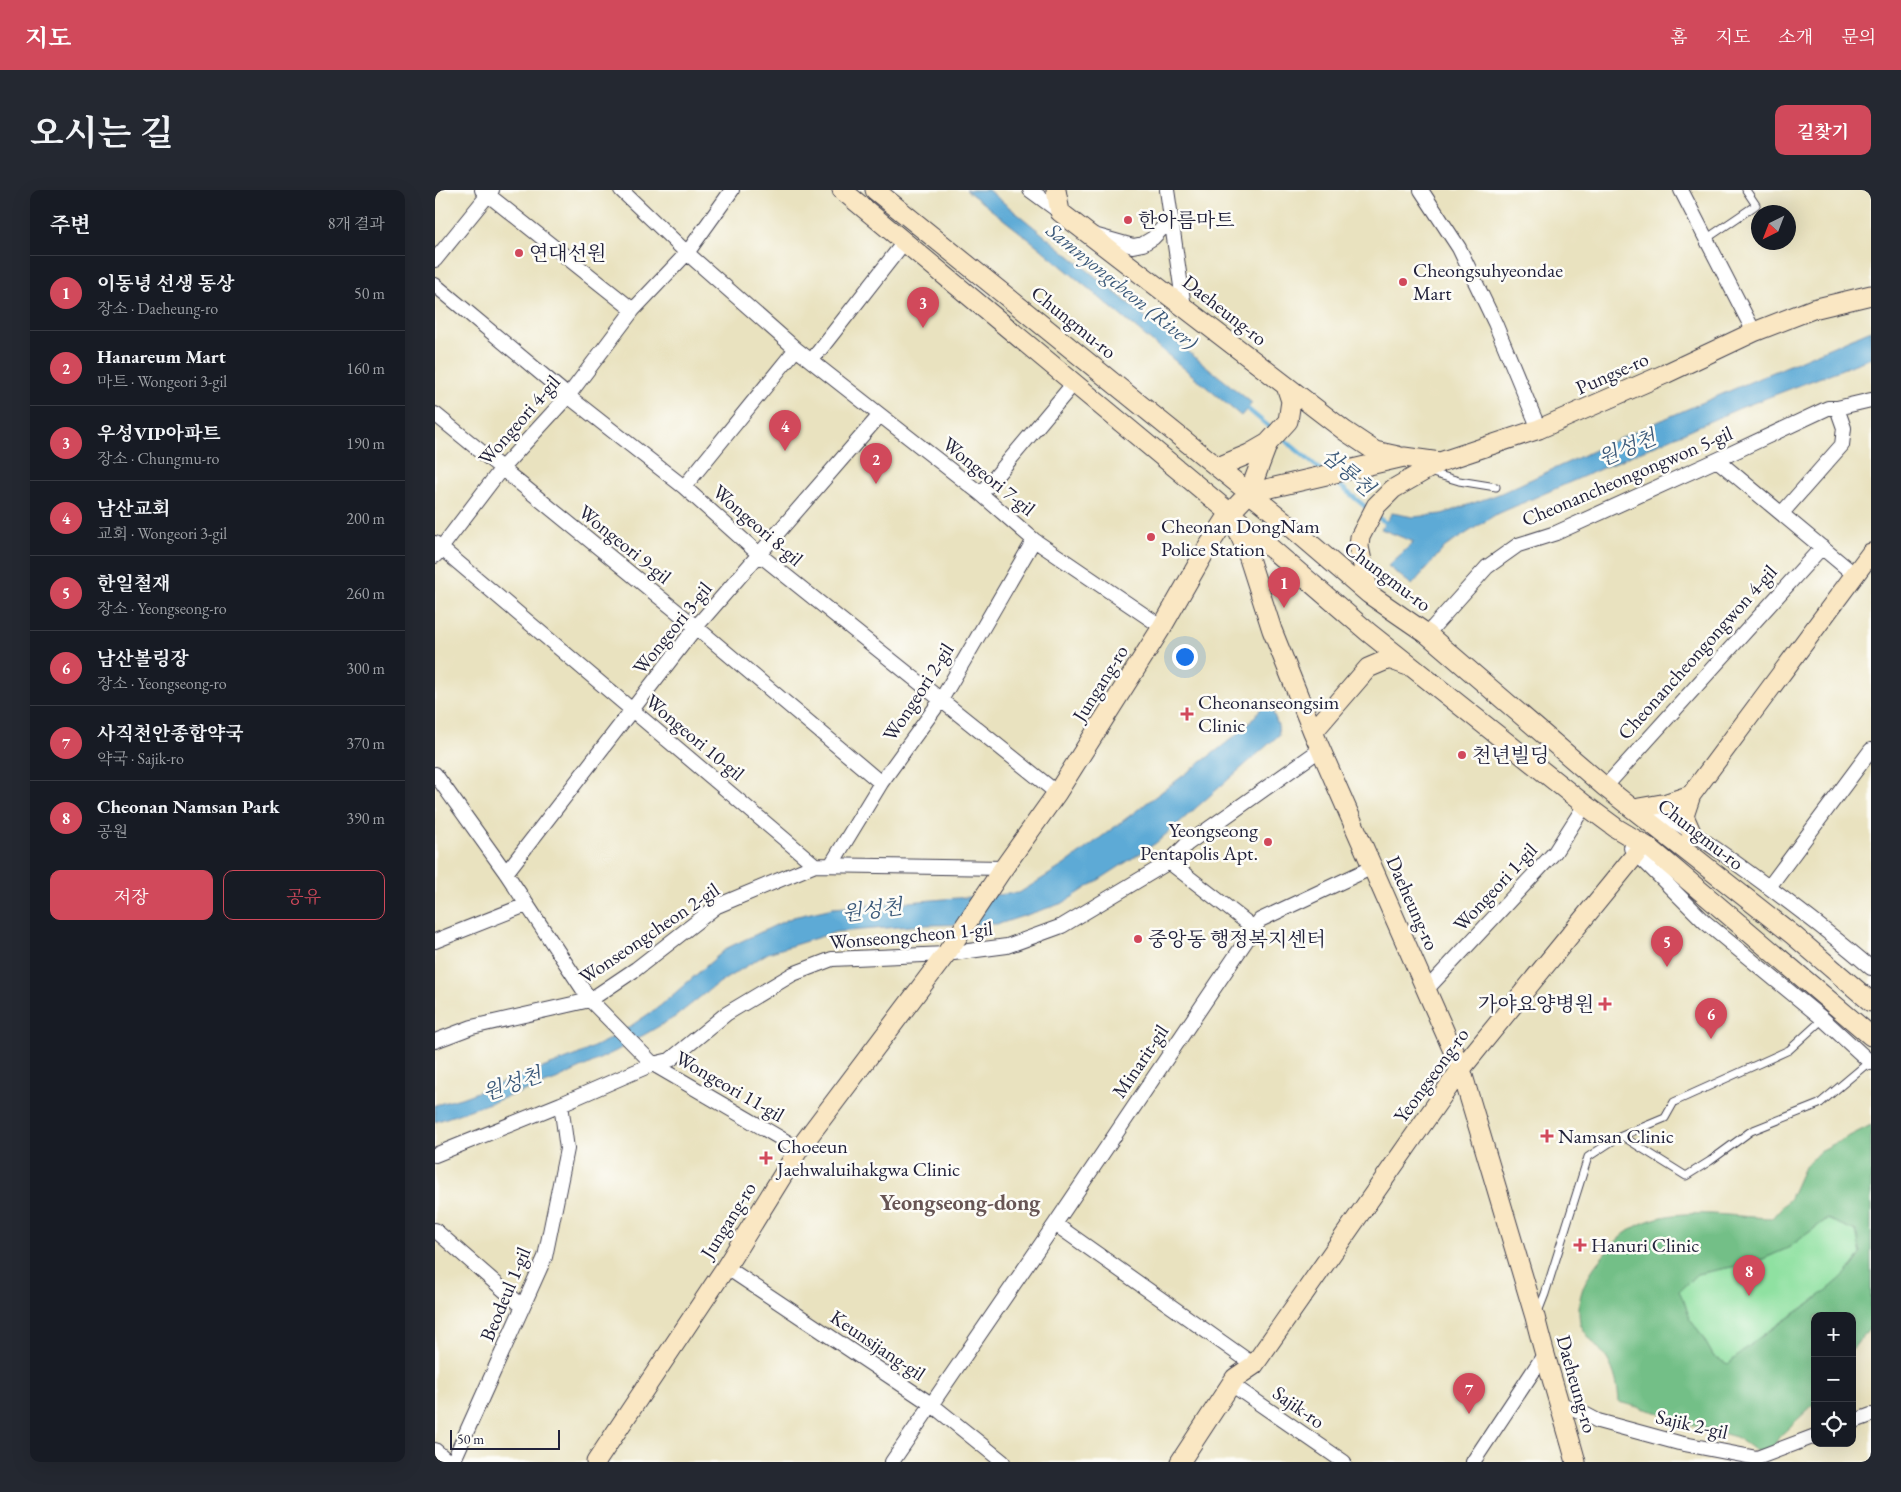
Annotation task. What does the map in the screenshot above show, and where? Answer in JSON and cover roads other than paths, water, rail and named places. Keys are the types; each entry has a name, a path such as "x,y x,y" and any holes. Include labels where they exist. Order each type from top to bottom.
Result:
{"street":[{"name":"Wongeori 7-gil","path":"621,190 687,253 796,348 880,416 981,494 1035,540 1162,627"},
{"name":"Wongeori 4-gil","path":"437,549 502,468 569,396 633,310 687,253 732,190"},
{"path":"842,190 1230,513 1368,632 1585,805 1616,828 1651,849 1871,1036"},
{"name":"Chungmu-ro","path":"875,190 1249,493 1369,594 1427,634 1605,788 1633,807 1793,935 1871,1002"},
{"path":"1030,190 1060,212"},
{"path":"1056,190 1060,212"},
{"path":"1167,190 1183,306"},
{"path":"1421,190 1459,248 1495,322 1539,429"},
{"path":"1681,190 1754,332"},
{"path":"435,260 488,192 633,310"},
{"name":"Daeheung-ro","path":"1060,212 1345,431 1375,451 1404,458"},
{"path":"1089,234 1133,246 1143,244 1153,238 1171,219"},
{"path":"812,360 905,241"},
{"name":"Wongeori 8-gil","path":"435,285 569,396 684,487 760,555 1057,793"},
{"name":"Pungse-ro","path":"1249,493 1404,458 1432,466 1539,429 1665,374 1754,332 1813,309 1871,295"},
{"path":"684,487 796,348"},
{"path":"981,494 1074,383"},
{"path":"1217,467 1249,454 1268,443 1288,421 1291,401 1286,386"},
{"name":"Cheonancheongongwon 5-gil","path":"1427,634 1487,567 1518,545 1556,533 1828,408 1837,408 1871,400"},
{"path":"1782,513 1842,445 1844,428 1837,408"},
{"name":"Wongeori 9-gil","path":"435,414 881,783"},
{"name":"Wongeori 3-gil","path":"506,873 696,628 880,416"},
{"path":"1249,493 1268,443"},
{"path":"1717,460 1855,575"},
{"path":"1369,594 1359,547 1360,537 1377,506 1393,489 1432,466"},
{"name":"Jungang-ro","path":"596,1462 726,1267 799,1149 960,935 1057,793 1162,627 1201,558 1230,513 1249,493"},
{"name":"Daeheung-ro","path":"1230,513 1245,549 1272,630 1317,740 1461,1069 1576,1462"},
{"name":"Wongeori 2-gil","path":"831,865 881,783 941,700 1035,540"},
{"path":"1201,558 1213,548 1222,544 1231,545 1240,551 1253,572"},
{"name":"Cheonancheongongwon 4-gil","path":"1605,788 1822,547"},
{"name":"Wongeori 10-gil","path":"437,549 632,710 815,865"},
{"path":"1691,832 1684,816 1691,796 1871,553"},
{"path":"1317,740 1368,668 1389,659 1414,668"},
{"name":"Wonseongcheon 1-gil","path":"435,1156 653,1064 670,1060 726,1014 793,974 832,959 946,954 1007,946 1062,926 1169,862 1187,844 1317,740"},
{"path":"1769,887 1871,750"},
{"path":"435,774 506,873 591,1000"},
{"path":"1633,807 1667,803 1691,796"},
{"name":"Wongeori 1-gil","path":"1427,989 1555,852 1585,805"},
{"path":"1633,807 1671,819 1691,832 1769,887 1871,968"},
{"path":"1616,828 1636,854 1705,922 1823,1019 1870,1062"},
{"name":"Yeongseong-ro","path":"1179,1462 1235,1378 1254,1365 1461,1069 1636,854"},
{"path":"1169,862 1257,924 1373,867"},
{"name":"Wonseongcheon 2-gil","path":"435,1041 471,1027 591,1000 636,969 717,906 815,865 1002,871"},
{"path":"435,941 526,905"},
{"name":"Minarit-gil","path":"892,1462 1257,924"},
{"name":"Wongeori 11-gil","path":"591,1000 653,1064 799,1149"},
{"name":"Beodeul 1-gil","path":"451,1462 545,1257 567,1149 561,1104"},
{"path":"1055,1224 1254,1365"},
{"path":"435,1230 522,1306"},
{"name":"Keunsijang-gil","path":"726,1267 931,1404 1003,1462"},
{"path":"1473,1462 1544,1355"},
{"name":"Sajik-ro","path":"1231,1384 1344,1462"},
{"name":"Sajik 2-gil","path":"1560,1404 1575,1409 1598,1421 1679,1443 1758,1460 1811,1438"},
{"path":"1856,1421 1871,1415"},
{"path":"435,1450 451,1462"}],"lane":[{"path":"1706,239 1756,205 1746,190"},
{"path":"1432,466 1459,481 1497,487"},
{"name":"Daeheung-ro","path":"1535,1317 1545,1294 1588,1157 1622,1136 1665,1118 1675,1102 1789,1050 1823,1019"},
{"path":"1622,1136 1686,1176 1751,1131 1819,1104 1870,1062"}],"water":[{"path":"966,190 988,190 1252,403 1241,416 1035,244"},
{"name":"원성천","path":"1871,330 1871,358 1740,408 1495,515 1445,547 1412,585 1388,566 1414,542 1381,529 1392,513 1413,517 1442,514 1499,494 1634,432"},
{"name":"원성천","path":"1268,700 1278,725 1279,735 1156,843 1063,903 999,924 925,925 836,932 768,953 714,986 675,1017 616,1051 556,1080 435,1122 435,1105 461,1098 575,1056 616,1036 660,1006 727,948 793,917 833,908 1019,893 1064,865 1220,748 1247,726"}],"waterway":[{"name":"삼룡천","path":"1243,405 1274,431"},
{"name":"삼룡천","path":"1280,436 1322,471"},
{"name":"삼룡천","path":"1332,479 1368,509"},
{"name":"삼룡천","path":"1376,516 1390,526"}],"place":[{"name":"한아름마트","path":"1128,220"},
{"name":"연대선원","path":"519,253"},
{"name":"Cheongsuhyeondae Mart","path":"1403,282"},
{"name":"우성VIP아파트","path":"923,328"},
{"name":"남산교회","path":"785,451"},
{"name":"Hanareum Mart","path":"876,484"},
{"name":"Cheonan DongNam Police Station","path":"1151,537"},
{"name":"이동녕 선생 동상","path":"1284,608"},
{"name":"Cheonanseongsim Clinic","path":"1187,714"},
{"name":"천년빌딩","path":"1462,755"},
{"name":"Yeongseong Pentapolis Apt.","path":"1268,842"},
{"name":"중앙동 행정복지센터","path":"1138,939"},
{"name":"한일철재","path":"1667,967"},
{"name":"가야요양병원","path":"1605,1004"},
{"name":"남산볼링장","path":"1711,1039"},
{"name":"Namsan Clinic","path":"1547,1136"},
{"name":"Choeeun Jaehwaluihakgwa Clinic","path":"766,1158"},
{"name":"Hanuri Clinic","path":"1580,1245"},
{"name":"Cheonan Namsan Park","path":"1749,1296"},
{"name":"사직천안종합약국","path":"1469,1414"}],"district":[{"name":"Yeongseong-dong","path":"960,1202"}],"water label":[{"name":"Samnyongcheon (River)","path":"1122,286"}]}
